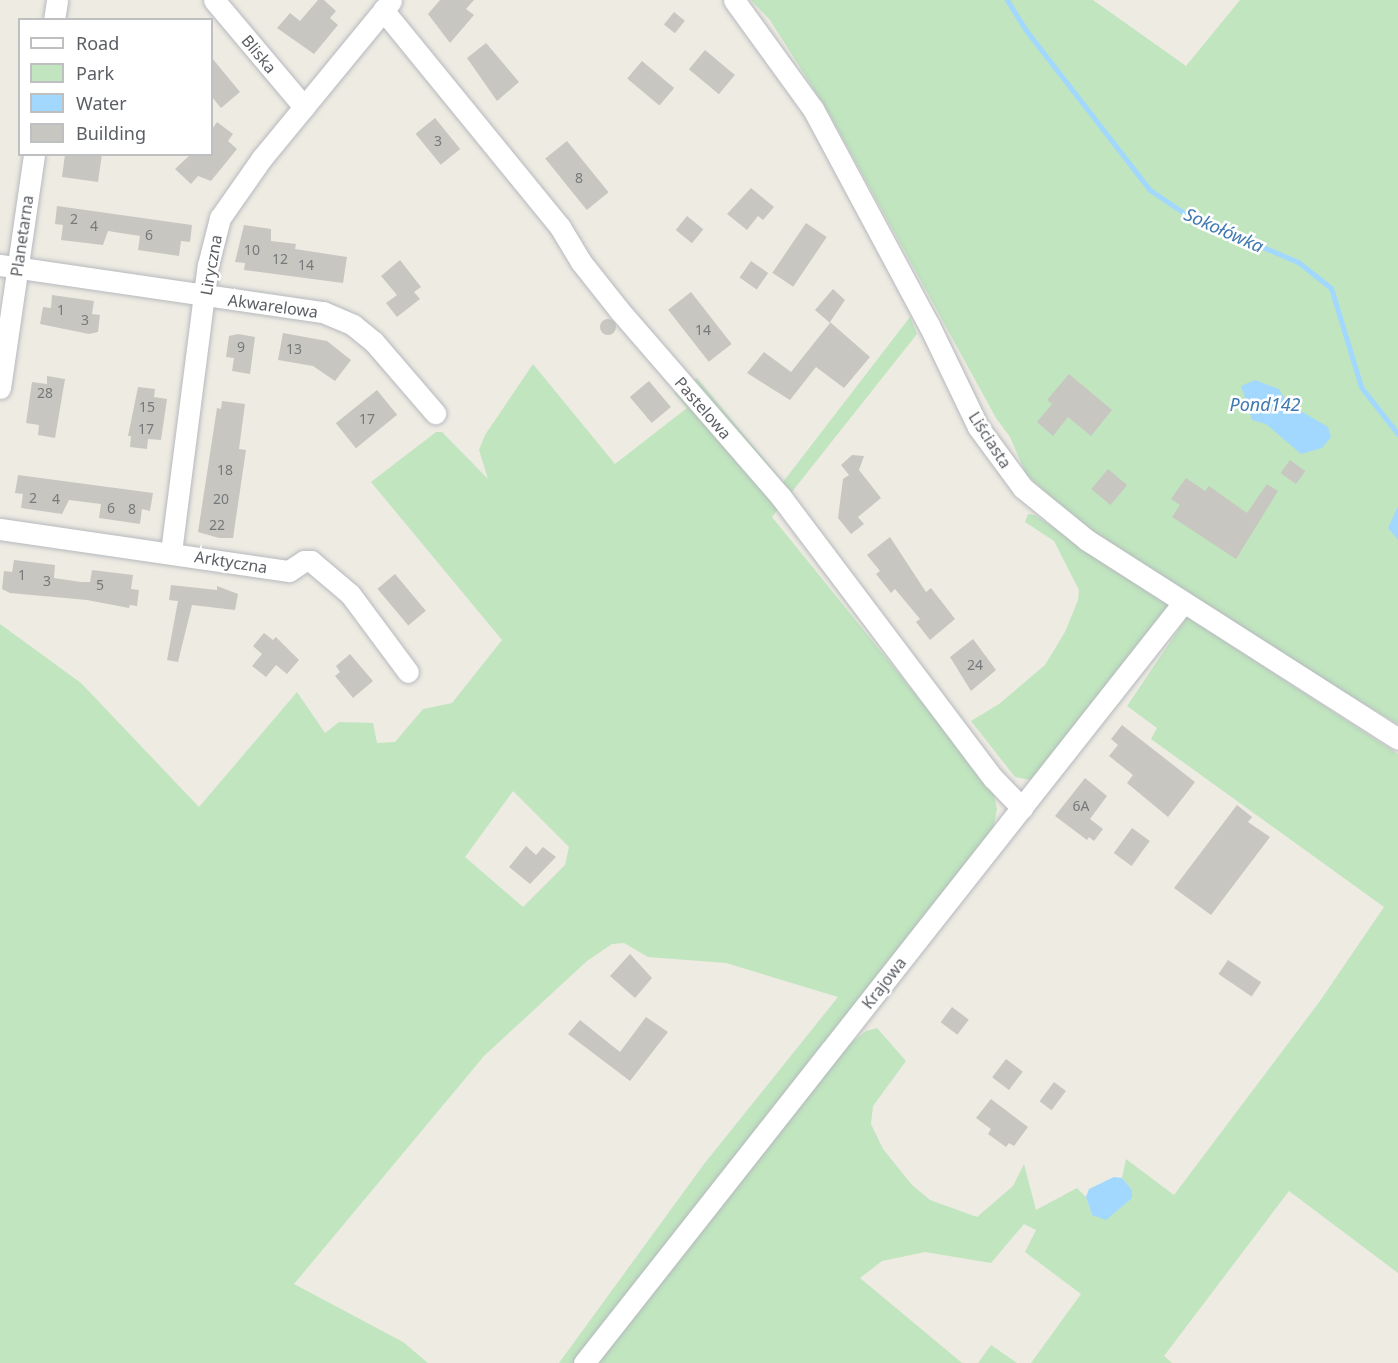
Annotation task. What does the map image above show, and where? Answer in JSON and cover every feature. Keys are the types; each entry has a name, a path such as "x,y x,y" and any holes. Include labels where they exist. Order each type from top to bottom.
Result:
{"street":[{"path":"54,18 57,0"},
{"name":"Bliska","path":"214,0 304,107"},
{"name":"Liściasta","path":"734,0 813,109 847,167 978,428 1006,467 1052,515 1183,603 1398,739"},
{"name":"Liryczna","path":"171,552 204,296 212,245 220,218 262,158 388,5"},
{"name":"Pastelowa","path":"388,5 560,227 581,262 619,310 781,497 993,778 1022,808"},
{"name":"Planetarna","path":"0,388 9,266 34,156"},
{"name":"Akwarelowa","path":"9,266 204,296 300,307 353,325 374,342 435,413"},
{"name":"Arktyczna","path":"0,529 171,552 289,571 304,561 311,561 350,594 408,672"},
{"name":"Krajowa","path":"584,1363 1183,603"}],"green space":[{"path":"751,0 1093,0 1186,66 1240,0 1398,0 1398,724 1184,596 1079,524 1026,474 1010,437 996,418 830,115 770,20"},
{"path":"910,317 917,334 772,517 993,790 997,809 993,830 580,1363 559,1363 704,1164 838,997 726,963 648,957 624,943 612,944 587,961 484,1056 294,1284 403,1342 428,1363 0,1363 0,624 81,683 199,807 297,692 325,733 339,722 373,723 377,743 395,742 423,709 452,703 502,640 371,482 436,432 442,432 488,479 479,450 485,435 533,364 615,464 687,408 674,393 697,378 783,482","holes":["513,791 569,847 565,865 523,907 465,857"]},
{"path":"1028,514 1035,515 1170,606 1031,780 1015,777 971,721 999,704 1045,665 1065,632 1078,600 1079,590 1054,541 1025,522"},
{"path":"1187,617 1398,754 1398,1273 1289,1191 1164,1356 1172,1363 1031,1363 1081,1294 1025,1252 1036,1230 1024,1224 991,1263 925,1252 882,1261 860,1278 962,1363 587,1363 824,1065 866,1031 877,1028 906,1061 873,1106 871,1124 883,1149 912,1185 930,1200 977,1217 1013,1186 1024,1164 1036,1210 1077,1188 1086,1197 1092,1215 1132,1190 1122,1178 1126,1159 1174,1195 1320,1001 1384,907 1151,739 1157,728 1127,706"},
{"path":"991,1345 1017,1363 978,1363"}],"water":[{"name":"Pond142","path":"1255,380 1279,389 1287,403 1328,427 1331,437 1322,448 1301,454 1266,424 1252,420 1241,386"},
{"path":"1398,506 1398,540 1388,528"},
{"path":"1114,1177 1122,1178 1132,1190 1132,1198 1106,1220 1092,1215 1086,1197 1089,1189"}],"building":[{"path":"318,0 324,0 336,11 330,18 338,25 314,54 277,28 290,13 300,21"},
{"path":"440,0 474,0 466,9 474,15 450,43 428,14"},
{"path":"674,12 685,21 675,33 664,24"},
{"path":"486,43 519,82 497,101 467,58"},
{"path":"705,50 735,75 719,94 689,69"},
{"path":"213,59 240,92 221,108 213,98"},
{"path":"642,61 674,88 659,106 627,79"},
{"path":"435,118 460,149 441,165 416,134"},
{"path":"217,122 233,134 228,141 237,149 211,181 198,176 191,184 175,169 189,156 213,156 213,128"},
{"path":"567,141 609,192 587,210 545,159"},
{"path":"65,156 102,156 98,182 62,177"},
{"path":"751,188 774,207 763,220 758,216 747,230 727,214"},
{"path":"57,206 192,225 190,242 181,241 179,256 138,250 140,236 108,231 103,245 61,240 63,225 55,224"},
{"path":"687,216 703,229 692,243 676,230"},
{"path":"806,223 827,237 793,287 772,273"},
{"path":"244,225 271,229 271,241 296,244 295,249 347,257 343,283 244,270 245,263 235,262"},
{"path":"400,260 421,287 414,292 420,299 397,317 386,303 397,295 381,276"},
{"path":"751,261 768,273 757,289 740,277"},
{"path":"833,289 845,300 830,322 870,357 844,388 816,367 790,400 747,373 764,352 791,372 830,323 815,310"},
{"path":"691,292 732,344 709,362 668,310"},
{"path":"52,295 94,301 92,314 100,315 98,332 89,334 40,324 43,307 51,308"},
{"path":"608,319 614,321 616,327 614,333 608,335 602,333 600,327 602,321"},
{"path":"283,333 327,341 351,360 335,381 313,366 278,360"},
{"path":"238,334 255,337 250,374 232,371 234,358 226,357 229,336"},
{"path":"1069,374 1112,410 1091,436 1068,417 1053,436 1037,422 1052,404 1047,400"},
{"path":"47,376 65,379 55,438 38,435 39,425 26,423 32,382 47,384"},
{"path":"649,381 671,407 652,423 630,397"},
{"path":"138,387 155,389 154,397 167,399 161,440 148,439 147,449 130,447 131,436 128,436"},
{"path":"377,390 397,415 356,448 336,423"},
{"path":"222,401 245,404 239,449 246,450 233,538 219,538 198,532 217,408 221,409"},
{"path":"852,455 864,456 859,470 881,498 858,517 864,524 851,534 838,518 843,479 849,475 841,465"},
{"path":"1290,460 1305,471 1296,484 1281,473"},
{"path":"1108,469 1127,485 1110,505 1091,489"},
{"path":"18,475 153,493 150,511 142,509 140,524 99,518 101,504 69,500 62,514 21,508 23,494 15,493"},
{"path":"1186,478 1205,491 1209,486 1247,513 1267,484 1278,491 1236,559 1172,517 1180,505 1171,499"},
{"path":"890,537 926,592 931,588 955,619 930,640 916,622 920,619 895,589 891,593 876,574 880,571 867,555"},
{"path":"14,560 55,565 54,578 81,582 90,582 92,570 133,575 131,589 139,590 137,606 130,605 129,608 87,600 10,593 2,589 4,571 12,572"},
{"path":"395,574 426,611 408,626 377,589"},
{"path":"171,585 217,590 217,586 238,594 235,610 192,605 178,662 167,660 178,601 169,600"},
{"path":"264,633 273,640 276,637 299,660 287,674 276,665 266,677 252,666 262,654 253,646"},
{"path":"973,639 996,670 971,691 950,657"},
{"path":"350,654 373,681 353,698 335,676 340,672 336,666"},
{"path":"1122,725 1195,782 1168,817 1127,783 1133,775 1109,756 1118,745 1111,739"},
{"path":"1085,778 1107,796 1090,819 1103,829 1094,841 1089,837 1087,840 1055,816"},
{"path":"1237,805 1252,817 1248,822 1270,837 1211,915 1174,888"},
{"path":"1132,828 1150,841 1132,866 1114,853"},
{"path":"526,846 536,855 543,847 556,857 530,884 509,867"},
{"path":"630,954 652,978 635,998 610,976"},
{"path":"1228,960 1261,982 1252,996 1218,974"},
{"path":"952,1007 969,1020 957,1035 941,1022"},
{"path":"646,1017 668,1032 630,1081 568,1034 580,1020 620,1052"},
{"path":"1006,1059 1023,1072 1009,1090 992,1077"},
{"path":"1054,1082 1066,1091 1052,1110 1040,1101"},
{"path":"991,1099 1028,1127 1014,1146 1009,1143 1006,1147 988,1134 991,1129 976,1118"}],"waterway":[{"name":"Sokołówka","path":"1007,0 1025,29 1150,190 1184,213 1298,262 1331,288 1361,387 1398,434"}]}
